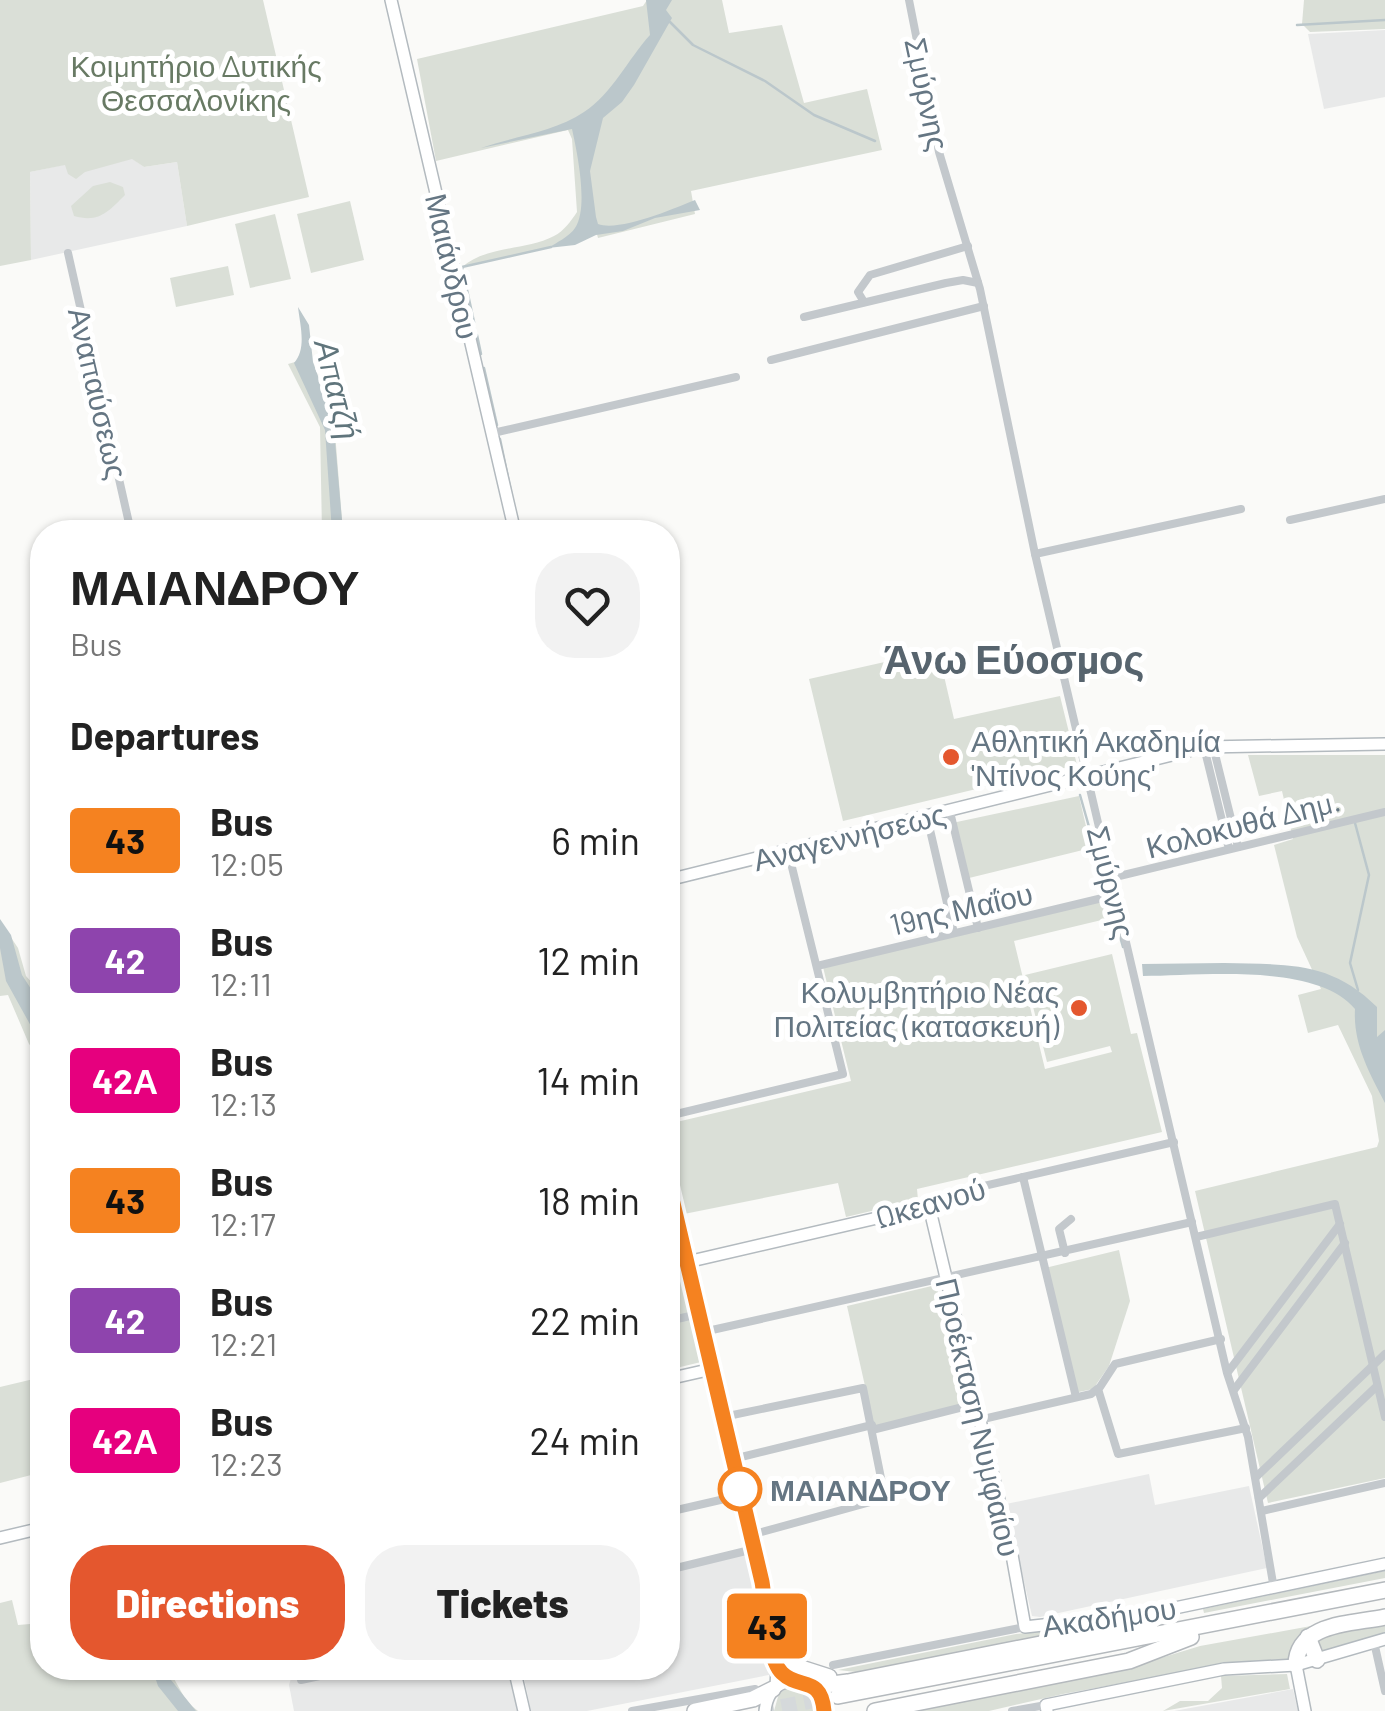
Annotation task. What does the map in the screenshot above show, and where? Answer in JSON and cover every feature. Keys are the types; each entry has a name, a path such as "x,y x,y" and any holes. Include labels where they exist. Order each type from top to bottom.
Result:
{"highway":[{"path":"875,1711 1128,1661 1190,1632 1385,1590"},
{"path":"773,1648 838,1698 1385,1600"},
{"path":"1296,1665 1297,1652 1308,1638 1322,1630 1385,1618"},
{"path":"1308,1638 1318,1660"},
{"path":"798,1681 825,1685 838,1698"},
{"path":"695,1711 753,1699 774,1688"}],"street":[{"name":"Μαιάνδρου","path":"392,0 513,520"},
{"name":"Σμύρνης","path":"908,0 939,152 984,306 1086,778 1228,1373 1246,1428 1274,1589"},
{"path":"864,302 858,292 870,275 968,246"},
{"name":"Αναπαύσεως","path":"68,253 128,520"},
{"path":"804,316 963,280 978,283"},
{"path":"771,360 984,306"},
{"path":"494,433 736,377"},
{"path":"1290,520 1385,499"},
{"path":"1035,554 1241,509"},
{"name":"Αναγεννήσεως","path":"680,877 1209,746 1385,744"},
{"path":"1209,746 1233,848"},
{"path":"950,812 978,928"},
{"name":"Κολοκυθά Δημ.","path":"1111,878 1385,812"},
{"path":"927,817 954,933"},
{"path":"680,1113 843,1074 788,851"},
{"name":"19ης Μαΐου","path":"816,966 1115,894"},
{"name":"Ωκεανού","path":"687,1262 929,1206 936,1197 1174,1142"},
{"path":"1023,1177 1076,1397"},
{"path":"1196,1237 1335,1204 1385,1417"},
{"name":"Προέκταση Νυμφαίου","path":"929,1206 1019,1588 1025,1628"},
{"path":"1065,1253 1059,1229 1071,1219"},
{"path":"703,1332 1192,1222"},
{"path":"1228,1373 1340,1224"},
{"path":"680,1233 764,1591 763,1609 777,1668 765,1711"},
{"path":"1234,1390 1345,1243"},
{"path":"680,1318 699,1314"},
{"path":"979,1420 1098,1390 1114,1364 1221,1339"},
{"path":"1256,1477 1385,1354"},
{"path":"680,1376 712,1369"},
{"path":"1260,1498 1376,1386"},
{"path":"723,1417 862,1388 872,1428 885,1498 751,1534"},
{"path":"1098,1390 1118,1454 1246,1428"},
{"path":"733,1460 975,1404"},
{"path":"1262,1510 1385,1483"},
{"path":"680,1509 742,1494"},
{"path":"0,1538 30,1531"},
{"path":"680,1567 754,1549"},
{"name":"Ακαδήμου","path":"833,1665 1025,1628 1123,1618 1385,1564"},
{"path":"1012,1711 1046,1708 1224,1670 1296,1665 1380,1641 1385,1691"},
{"path":"1296,1665 1305,1711"},
{"path":"777,1668 838,1698"},
{"path":"517,1680 524,1711"},
{"path":"774,1688 798,1681"},
{"path":"632,1711 755,1688"}],"shaded area":[{"path":"646,0 672,0 666,10 672,18 634,85 603,118 590,171 596,217 598,224 619,225 695,200 700,210 655,218 575,245 548,248 570,234 579,219 581,179 572,129 481,148 560,124 594,105 650,35"},
{"path":"1385,30 1385,97 1324,109 1308,34"},
{"path":"123,152 144,167 177,162 187,226 31,260 30,172"},
{"path":"298,307 309,325 313,362 333,418 342,520 331,520 325,430 294,363 302,344"},
{"path":"0,919 11,935 22,975 30,987 30,1024 6,981"},
{"path":"1142,964 1287,965 1324,973 1377,1007 1377,1037 1385,1030 1385,1103 1359,1046 1355,1009 1337,994 1313,984 1256,975 1143,976"},
{"path":"1149,1474 1155,1505 1249,1486 1267,1568 1032,1616 1006,1504"},
{"path":"746,1554 774,1674 587,1711 531,1711 525,1680 680,1680 680,1570"},
{"path":"156,1680 171,1680 196,1711 178,1711"},
{"path":"290,1680 513,1680 520,1711 294,1711"},
{"path":"1293,1689 1298,1711 1174,1711"}],"green space":[{"name":"Κοιμητήριο Δυτικής Θεσσαλονίκης","path":"0,0 263,0 309,197 187,226 177,162 144,167 132,159 85,172 76,179 68,174 65,165 30,172 31,260 0,266"},
{"path":"647,0 722,0 729,33 782,25 804,103 867,89 882,150 691,191 695,214 598,238 594,223 580,240 462,267 483,255 543,241 567,226 577,212 572,139 568,130 436,161 417,59 643,6"},
{"path":"1304,0 1385,0 1385,29 1310,32 1302,24"},
{"path":"110,182 123,187 125,195 97,217 74,216 71,206 93,186"},
{"path":"350,201 364,260 311,273 297,214"},
{"path":"275,214 291,279 250,288 235,224"},
{"path":"228,266 234,295 176,307 170,278"},
{"path":"302,360 334,420 342,520 322,520 320,427 288,364"},
{"name":"Αθλητική Ακαδημία 'Ντίνος Κούης'","path":"938,650 954,719 1060,696 1077,765 843,821 809,679"},
{"path":"1248,755 1385,755 1385,1478 1268,1503 1195,1191 1377,1147 1379,1141 1372,1096 1338,1025 1308,1033 1298,995 1321,989 1297,937 1274,845 1293,839 1282,791 1259,796"},
{"path":"1079,796 1091,848 965,879 952,823"},
{"path":"1102,901 1107,904 1110,918 1014,941 1045,1069 1112,1052 1110,1046 1047,1062 1025,975 1112,954 1131,1034 1137,1033 1162,1132 917,1189 918,1200 846,1217 838,1183 684,1214 680,1196 680,1121 851,1081 823,967"},
{"path":"0,921 18,948 30,980 30,1045 8,995 0,996"},
{"path":"1119,1250 1130,1301 1109,1366 1093,1389 1074,1393 1045,1268"},
{"path":"680,1273 701,1362 680,1367"},
{"path":"936,1285 966,1406 874,1426 847,1306"},
{"path":"30,1380 30,1475 0,1483 0,1387"},
{"path":"1385,1571 1385,1578 1204,1613 1203,1609"},
{"path":"12,1600 18,1625 30,1624 30,1680 175,1680 187,1702 198,1711 0,1711 0,1603"},
{"path":"1385,1622 1385,1636 1304,1658 1238,1662 989,1711 914,1711 1138,1665 1200,1646 1311,1626 1318,1636"},
{"path":"1093,1626 856,1672 838,1670 1016,1634"},
{"path":"1287,1674 1290,1689 1163,1711 1180,1701 1208,1701 1222,1688 1221,1676"},
{"path":"792,1686 812,1693 817,1711 774,1711 779,1693"}],"waterway":[{"path":"1297,25 1385,20"},
{"path":"670,22 693,45 765,81 814,115 875,141"},
{"path":"474,322 462,267 551,247"},
{"path":"477,335 481,354"},
{"path":"484,368 497,425"},
{"path":"500,439 511,492"},
{"path":"1080,795 1123,947"},
{"path":"1355,823 1369,875 1350,963 1358,990"}],"tunnel":[{"path":"759,1711 838,1696"}],"bus line":[{"name":"43","path":"680,1233 762,1582 763,1609 777,1668 791,1680 815,1688 824,1711"}],"place":[{"name":"Αθλητική Ακαδημία 'Ντίνος Κούης'","path":"951,757"},
{"name":"Κολυμβητήριο Νέας Πολιτείας (κατασκευή)","path":"1079,1008"},
{"name":"ΜΑΙΑΝΔΡΟΥ","path":"740,1489"}],"district":[{"name":"Άνω Εύοσμος","path":"1014,658"}],"water label":[{"name":"Απατζή","path":"339,389"}]}
